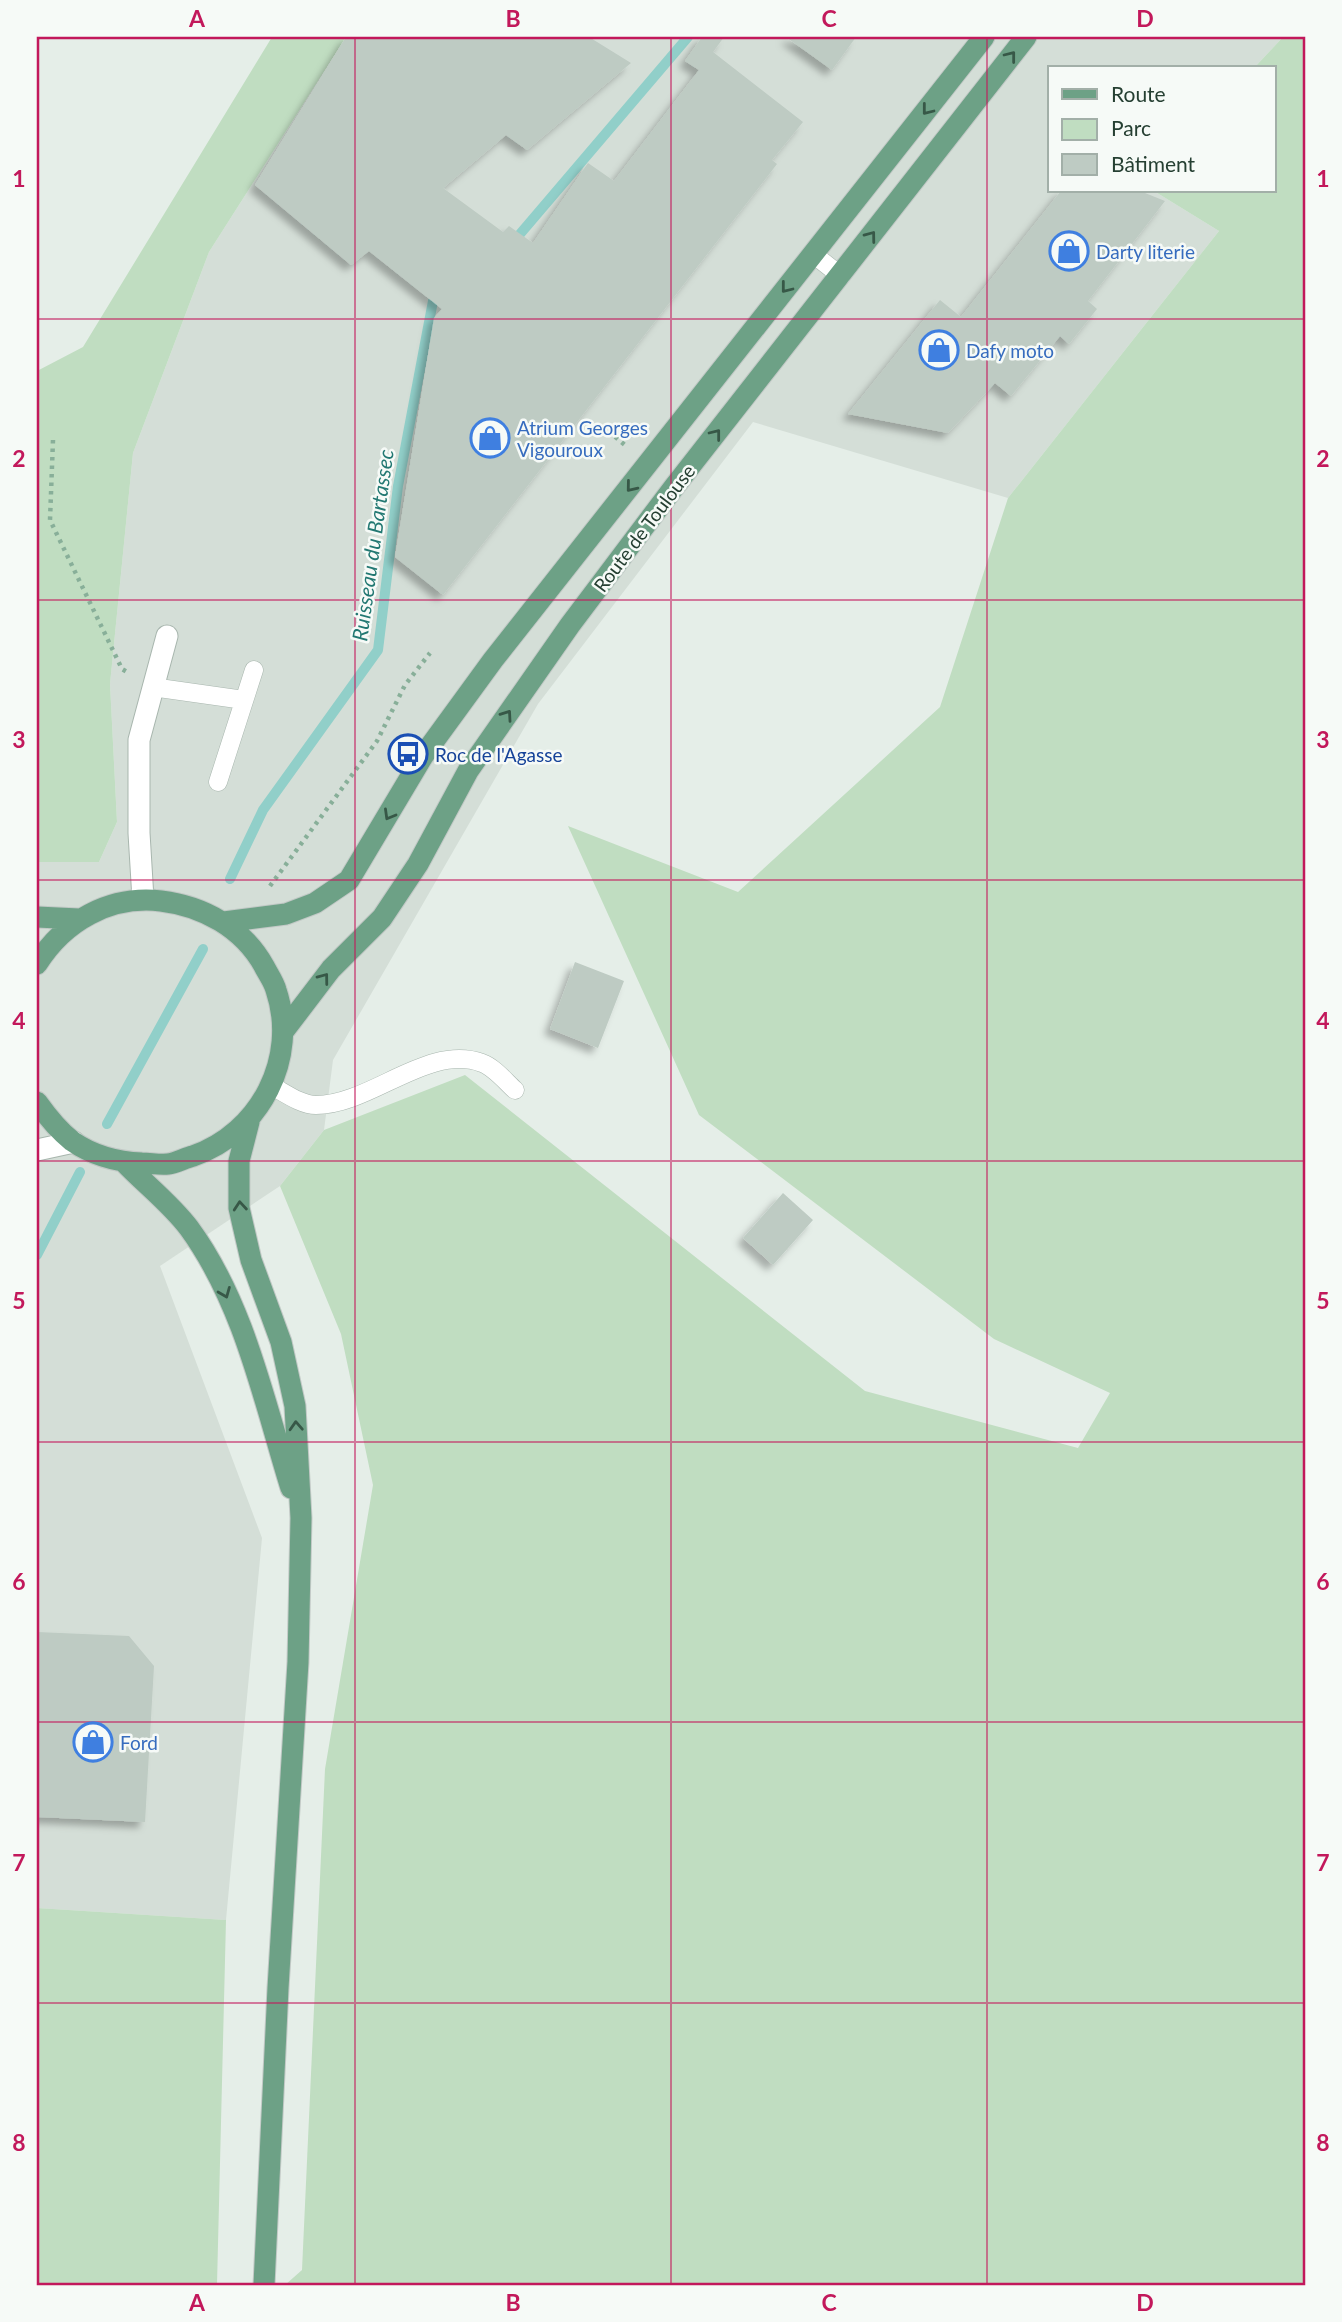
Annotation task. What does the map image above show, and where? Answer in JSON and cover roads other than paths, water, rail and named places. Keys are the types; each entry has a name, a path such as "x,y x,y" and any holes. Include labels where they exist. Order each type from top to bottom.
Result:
{"main road":[{"name":"Route de Toulouse","path":"234,921 286,914 315,903 349,880 423,756 480,677 984,37"},
{"name":"Route de Toulouse","path":"283,1032 331,969 382,918 418,864 468,771 570,625 674,486 1026,37"},
{"path":"37,964 49,945 79,919 110,905 144,899 186,904 234,921 256,951 276,990 283,1032 280,1060 272,1086 249,1122 239,1161 239,1208 251,1260 281,1342 295,1406 301,1518 298,1662 278,1988 264,2285"},
{"path":"37,917 79,919"},
{"path":"37,1102 51,1121 74,1142 98,1155 125,1163 170,1164 213,1149 249,1122"},
{"path":"125,1163 188,1226 216,1271 244,1339 301,1518"}],"street":[{"path":"144,899 139,832 139,740 167,636"},
{"path":"37,1150 74,1142"}],"lane":[{"path":"813,254 841,276"},
{"path":"218,782 254,670"},
{"path":"152,687 244,701"},
{"path":"272,1086 295,1099 315,1105 352,1099 437,1061 468,1060 484,1063 515,1090"}],"waterway":[{"name":"Ruisseau du Bartassec","path":"520,234 688,37"},
{"name":"Ruisseau du Bartassec","path":"230,879 263,810 378,650 398,486 433,301"},
{"name":"Ruisseau du Bartassec","path":"107,1124 203,949"},
{"name":"Ruisseau du Bartassec","path":"37,1255 80,1172"}],"place":[{"name":"Darty literie","path":"1069,251"},
{"name":"Dafy moto","path":"939,350"},
{"name":"Atrium Georges Vigouroux","path":"490,438"},
{"name":"Roc de l'Agasse","path":"408,754"},
{"name":"Ford","path":"93,1742"}]}
